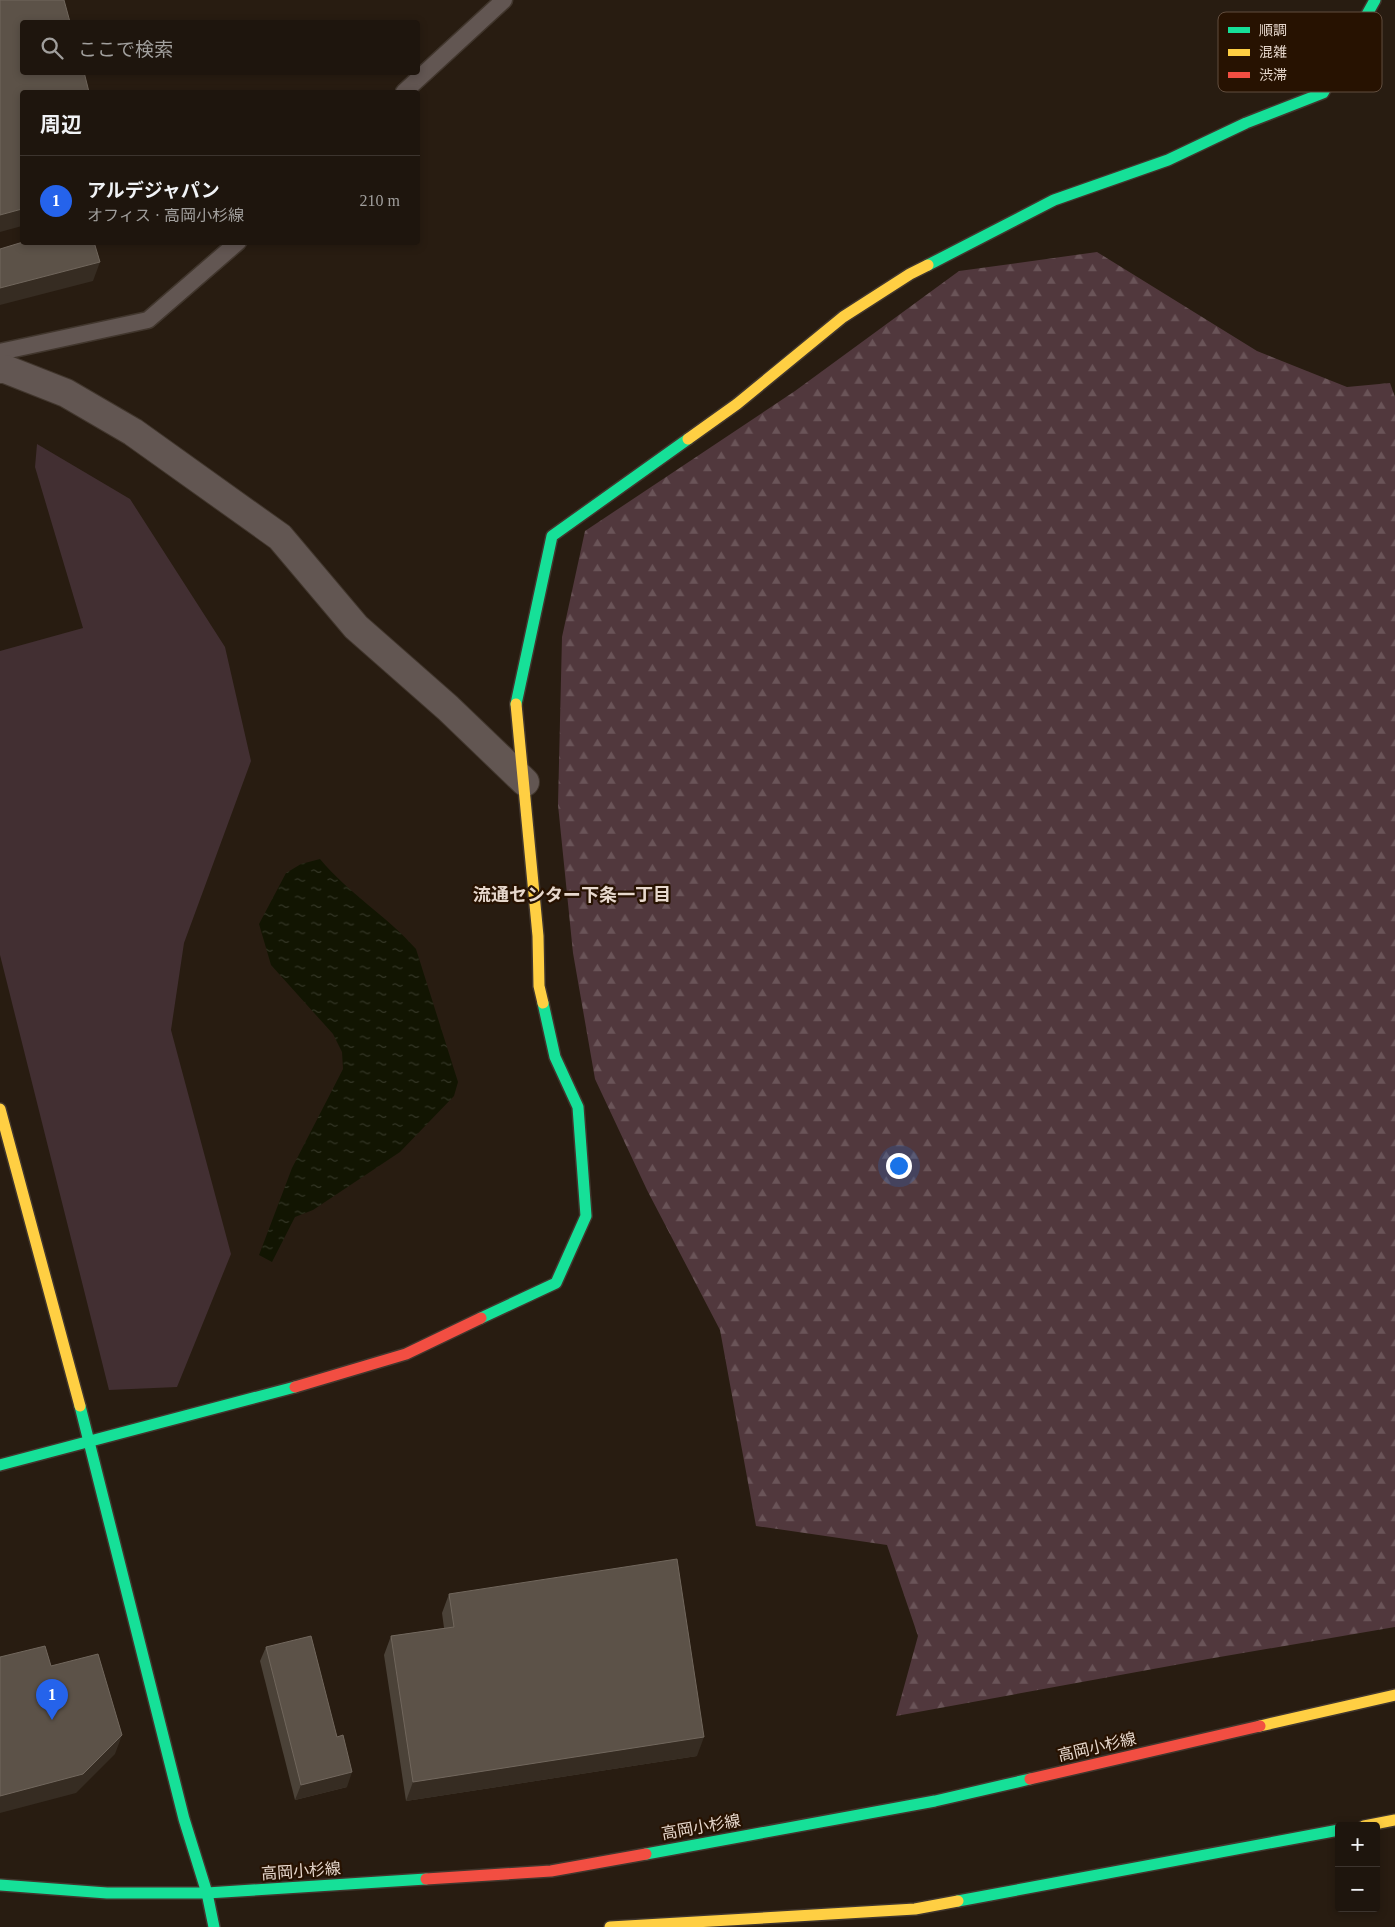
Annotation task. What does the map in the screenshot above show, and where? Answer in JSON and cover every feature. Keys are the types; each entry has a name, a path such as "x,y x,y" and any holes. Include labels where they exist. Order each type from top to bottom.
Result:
{"street":[{"path":"1368,12 1375,0"},
{"path":"0,1465 298,1386 406,1354 556,1283 586,1216 578,1107 555,1057 539,986 538,936 525,782 516,703 552,536 737,404 843,317 910,274 1054,200 1168,160 1246,123 1324,92"},
{"path":"0,370 5,370 66,393 133,432 280,537 356,627 448,708 525,782"},
{"path":"0,1109 89,1441 184,1819 207,1893 214,1927"},
{"name":"高岡小杉線","path":"0,1885 107,1893 207,1893 551,1871 935,1801 1395,1695"},
{"path":"1380,1823 1395,1820"},
{"path":"610,1927 915,1909 1335,1831"}],"lane":[{"path":"406,90 504,0"},
{"path":"0,352 148,320 235,245"}],"shaded area":[{"path":"37,444 130,499 225,647 251,761 184,943 171,1030 231,1254 177,1387 109,1390 0,955 0,651 83,628 35,467"}],"green space":[{"path":"1097,252 1257,351 1347,387 1390,383 1395,397 1395,1627 896,1716 918,1636 887,1545 756,1526 720,1330 647,1190 595,1079 573,953 558,805 562,637 585,531 795,391 959,271"}],"water":[{"path":"320,859 343,883 393,926 416,949 458,1082 454,1096 400,1152 313,1210 295,1217 272,1262 259,1255 292,1168 343,1069 342,1052 333,1034 271,965 259,924 286,873 301,864"}],"building":[{"path":"0,0 64,0 69,20 20,20 20,75 85,75 88,90 20,90 20,210 0,215"},
{"path":"20,243 20,245 95,245 100,262 0,288 0,249"},
{"path":"677,1559 704,1737 413,1782 391,1636 454,1627 449,1594"},
{"path":"311,1636 337,1737 343,1735 352,1772 301,1785 266,1647"},
{"path":"45,1646 51,1666 98,1654 122,1735 83,1774 0,1796 0,1657"}],"traffic: fast":[{"path":"1368,12 1375,0"},
{"path":"928,265 1054,200 1168,160 1246,123 1324,92"},
{"path":"516,704 552,536 688,439"},
{"path":"481,1318 556,1283 586,1216 578,1107 555,1057 543,1003"},
{"path":"0,1465 295,1387"},
{"path":"80,1406 184,1819 207,1893 214,1927"},
{"path":"646,1854 935,1801 1030,1779"},
{"path":"958,1901 1335,1831"},
{"path":"0,1885 107,1893 207,1893 426,1879"}],"traffic: slow":[{"path":"688,439 737,404 843,317 910,274 928,265"},
{"path":"516,704 538,936 539,986 543,1003"},
{"path":"0,1109 80,1406"},
{"path":"1260,1726 1395,1695"},
{"path":"1380,1823 1395,1820"},
{"path":"610,1927 915,1909 958,1901"}],"traffic: jam":[{"path":"295,1387 406,1354 481,1318"},
{"path":"1030,1779 1260,1726"},
{"path":"426,1879 551,1871 646,1854"}],"place":[{"name":"アルデジャパン","path":"52,1720"}],"district":[{"name":"流通センター下条一丁目","path":"572,895"}]}
